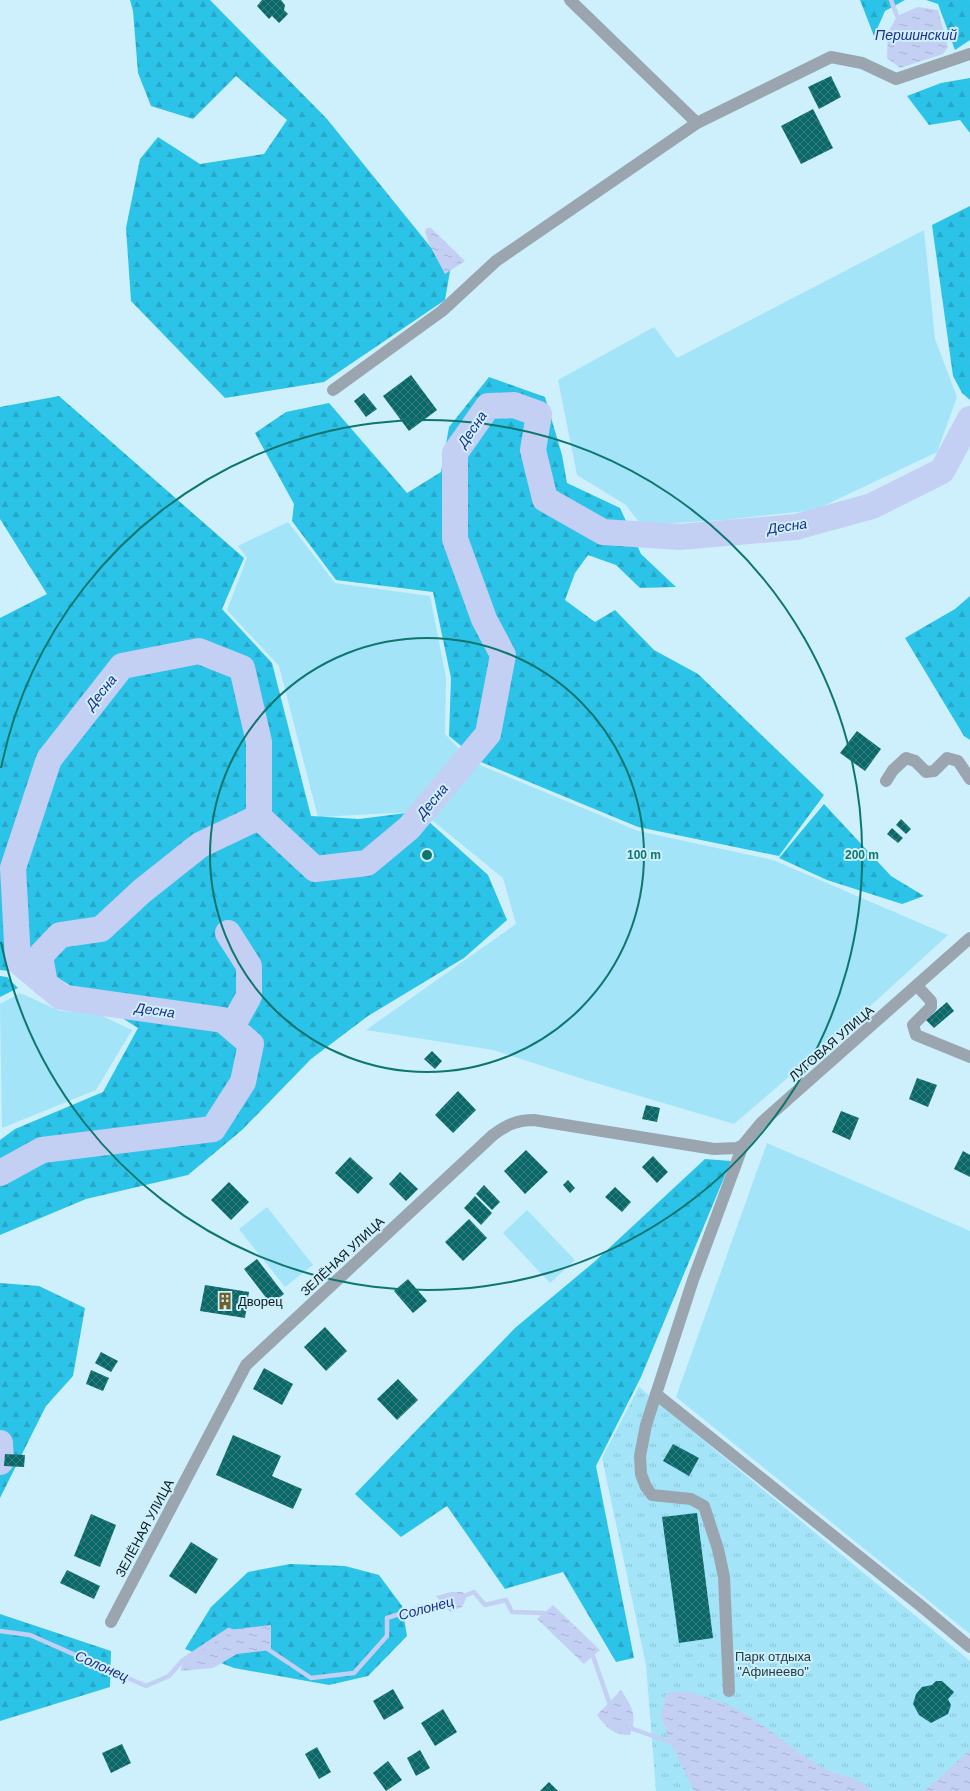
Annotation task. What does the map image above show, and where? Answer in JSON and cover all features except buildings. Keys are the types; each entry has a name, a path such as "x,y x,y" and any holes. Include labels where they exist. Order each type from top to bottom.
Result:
{"lane":[{"path":"570,0 697,123"},
{"path":"333,390 442,311 496,261 697,123 832,57 862,62 896,79 970,54"},
{"path":"886,781 893,770 906,758 915,761 926,772 934,771 947,758 958,761 970,779"},
{"name":"ЛУГОВАЯ УЛИЦА","path":"743,1145 761,1124 970,938"},
{"path":"917,986 931,1000 931,1007 913,1025 916,1035 970,1057"},
{"name":"ЗЕЛЁНАЯ УЛИЦА","path":"111,1622 246,1365 493,1135 512,1123 523,1120 534,1120 704,1148 736,1148 743,1145"},
{"path":"729,1691 724,1577 718,1549 704,1506 691,1499 652,1495 646,1487 641,1474 640,1456 646,1425 693,1280 743,1145"},
{"path":"656,1394 921,1606 970,1648"}],"green space":[{"path":"130,0 210,0 327,119 450,271 445,300 324,382 225,398 131,301 126,228 140,159 158,137 200,164 264,154 287,120 236,76 193,119 151,106 138,73 133,11"},
{"path":"860,0 905,0 885,11 874,36"},
{"path":"926,0 970,0 970,40 955,50 938,4"},
{"path":"970,78 970,133 960,120 929,125 907,96 941,83"},
{"path":"970,206 970,400 962,393 953,376 932,225"},
{"path":"924,230 935,339 957,397 937,452 815,510 724,520 641,525 626,505 577,475 558,380 654,327 677,358"},
{"path":"489,377 545,397 562,455 567,483 620,508 641,554 676,587 640,588 616,565 588,555 575,573 565,600 595,622 615,610 654,650 698,674 824,795 779,856 638,827 481,762 449,736 451,678 433,592 336,580 292,521 294,504 255,433 286,412 329,403 407,493 441,472 449,427"},
{"path":"59,396 244,558 222,609 272,663 311,816 359,819 414,812 427,820 488,875 507,920 464,958 368,1016 311,1059 242,1130 188,1175 86,1199 0,1235 0,1140 15,1129 103,1092 138,1028 55,976 0,970 0,618 47,594 0,519 0,407"},
{"path":"288,522 335,583 430,596 446,677 445,734 462,752 414,812 318,817 279,666 227,610 247,558 238,546"},
{"path":"970,596 970,740 964,736 905,638 955,609"},
{"path":"475,763 638,831 773,860 948,935 856,1019 734,1124 586,1080 493,1050 366,1030 516,924 503,878 428,817"},
{"path":"824,804 891,876 924,896 902,904 827,880 779,858"},
{"path":"0,976 7,977 18,988 0,997"},
{"path":"20,993 60,1011 96,1013 132,1030 96,1090 2,1128 0,1004"},
{"path":"767,1143 970,1231 970,1634 676,1397"},
{"path":"705,1159 731,1161 641,1377 596,1466 634,1658 616,1662 563,1572 505,1589 447,1506 401,1537 355,1494 515,1328 593,1263"},
{"path":"267,1207 313,1265 285,1287 239,1229"},
{"path":"527,1210 575,1260 550,1283 503,1233"},
{"path":"0,1283 39,1286 85,1308 73,1376 46,1406 0,1498"},
{"name":"Парк отдыха \"Афинеево\"","path":"639,1387 970,1661 970,1791 656,1791 646,1665 602,1458"},
{"path":"290,1564 345,1566 379,1575 402,1606 407,1636 368,1676 329,1685 234,1668 185,1649 211,1607 248,1572"},
{"path":"0,1614 111,1651 110,1687 0,1721"}],"water":[{"name":"Першинский","path":"918,7 938,10 948,47 943,54 900,68 887,58 888,33 897,16"},
{"path":"427,228 431,228 465,261 445,274 429,244 425,231"},
{"path":"451,1592 463,1592 466,1599 462,1607 450,1612 436,1596"},
{"path":"553,1605 600,1650 584,1664 537,1619"},
{"path":"271,1625 271,1650 237,1654 213,1668 181,1671 182,1661 229,1630"},
{"path":"621,1690 631,1706 634,1716 634,1722 630,1735 619,1734 611,1730 597,1715"},
{"path":"685,1691 719,1701 743,1712 813,1762 829,1771 855,1779 871,1791 694,1791 670,1742 661,1716 666,1693"},
{"path":"970,1750 970,1791 924,1791"}],"waterway":[{"path":"891,0 897,16"},
{"name":"Десна","path":"0,1173 42,1150 213,1129 243,1082 251,1044 223,1020 61,997 18,961 13,868 49,759 122,666 199,651 242,668 259,742 259,817 315,869 367,863 409,828 488,734 503,655 484,619 455,539 455,453 488,406 514,405 539,414 533,450 545,499 603,532 680,537 796,527 872,506 942,471 970,419"},
{"path":"45,984 40,956 60,935 101,929 142,891 200,845 259,817"},
{"name":"Десна","path":"228,933 249,966 249,996 232,1027"},
{"name":"Десна","path":"0,1443 0,1462"},
{"name":"Солонец","path":"459,1598 474,1592 485,1605 506,1600 512,1612 544,1613 548,1616"},
{"name":"Солонец","path":"266,1648 311,1678 354,1673 387,1636 387,1618 412,1610 445,1606 449,1603"},
{"name":"Солонец","path":"0,1631 30,1635 146,1686 169,1676 182,1661 229,1630 233,1632"},
{"name":"Солонец","path":"589,1653 593,1656 609,1702 612,1706"},
{"name":"Солонец","path":"629,1725 633,1729 670,1742 676,1741"}],"place":[{"name":"Дворец","path":"225,1301"}]}
